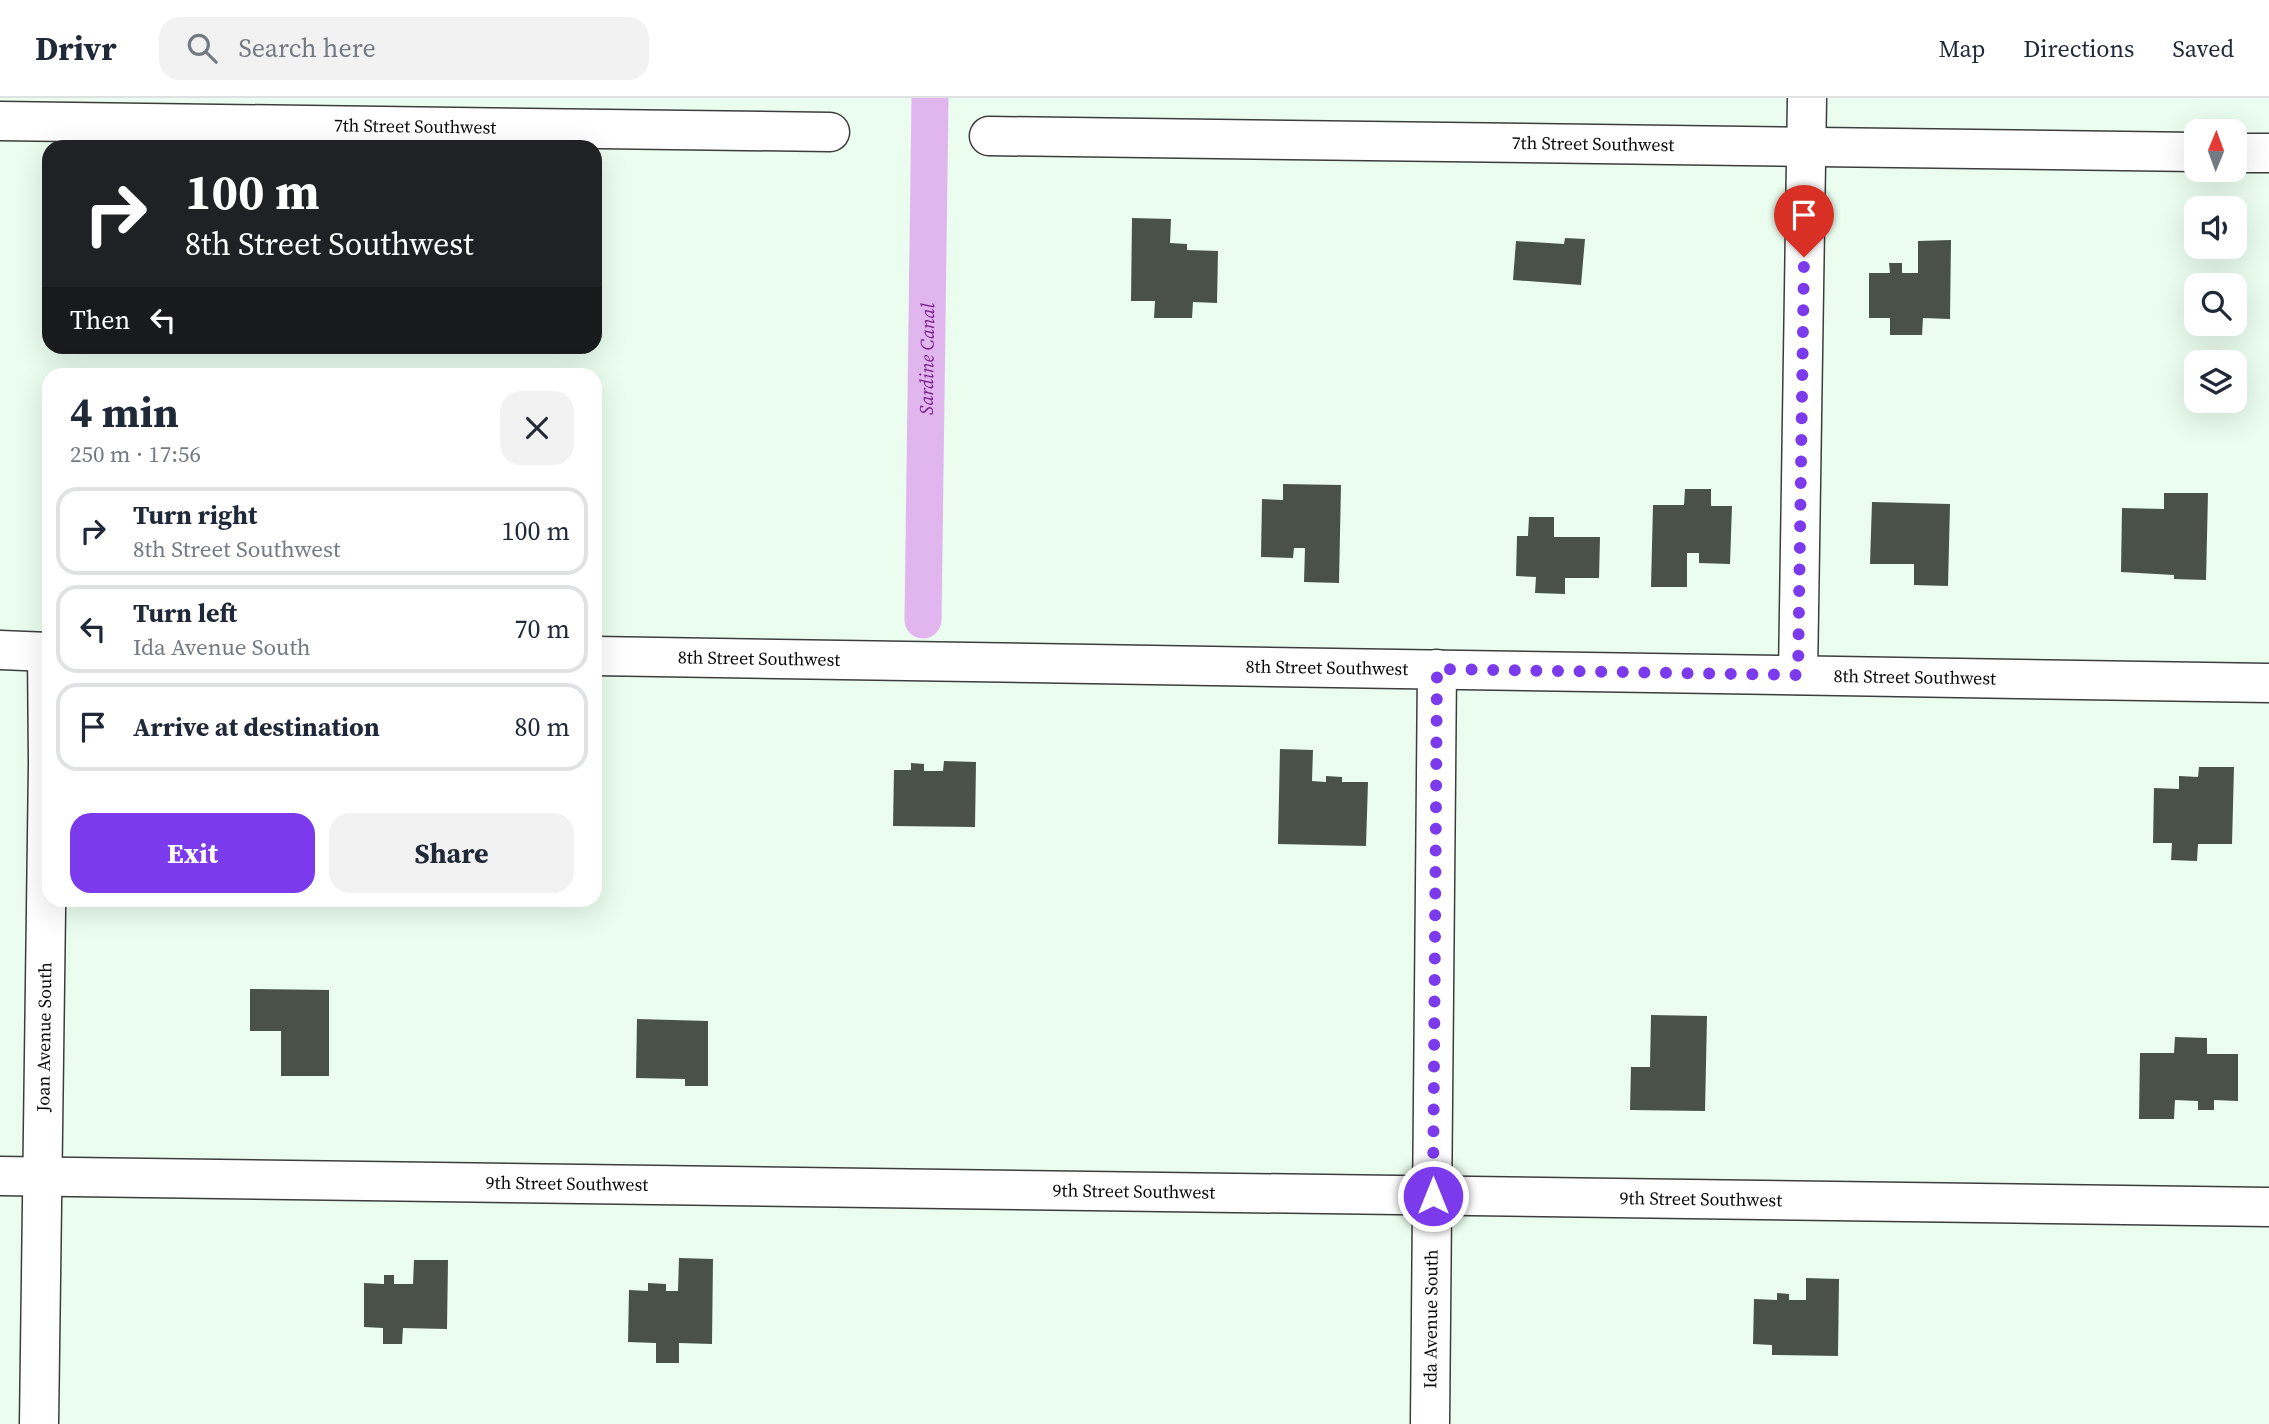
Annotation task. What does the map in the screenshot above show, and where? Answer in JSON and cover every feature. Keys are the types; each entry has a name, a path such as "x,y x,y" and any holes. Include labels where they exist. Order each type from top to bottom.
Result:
{"street":[{"path":"1798,675 1807,98"},
{"name":"7th Street Southwest","path":"0,121 830,132"},
{"name":"7th Street Southwest","path":"989,136 2184,152"},
{"path":"2247,153 2269,153"},
{"path":"0,650 42,652"},
{"name":"8th Street Southwest","path":"602,656 2269,683"},
{"name":"Ida Avenue South","path":"1430,1424 1437,669"},
{"name":"Joan Avenue South","path":"39,1424 46,907"},
{"name":"9th Street Southwest","path":"0,1177 2269,1207"}],"building":[{"path":"1132,218 1171,219 1170,243 1187,244 1187,250 1218,251 1217,303 1193,302 1192,318 1154,318 1155,301 1131,301"},
{"path":"1565,238 1585,239 1581,285 1513,280 1516,241 1564,244"},
{"path":"1951,240 1950,319 1923,318 1922,335 1890,335 1890,318 1869,318 1869,273 1890,273 1889,263 1902,263 1902,273 1918,273 1918,241"},
{"path":"1283,484 1341,485 1339,583 1304,582 1305,548 1294,548 1293,558 1261,557 1262,499 1283,500"},
{"path":"1685,489 1711,489 1711,506 1732,506 1730,564 1699,563 1699,553 1687,553 1687,587 1651,587 1653,505 1684,505"},
{"path":"2164,493 2208,493 2206,580 2121,572 2122,508 2164,509"},
{"path":"1872,502 1950,504 1948,586 1914,585 1914,564 1870,564"},
{"path":"1529,517 1554,517 1554,537 1600,537 1599,578 1565,578 1565,594 1535,593 1536,577 1516,576 1517,536 1528,536"},
{"path":"1280,749 1313,750 1312,781 1326,782 1326,776 1342,777 1342,782 1368,782 1366,846 1278,844"},
{"path":"944,761 976,762 975,827 893,826 894,770 911,770 911,763 924,764 924,771 943,771"},
{"path":"2199,767 2234,767 2232,844 2198,844 2197,861 2171,860 2172,843 2153,843 2154,788 2179,789 2179,776 2198,777"},
{"path":"250,989 329,990 329,1076 281,1076 281,1031 250,1031"},
{"path":"1651,1015 1707,1016 1705,1111 1630,1110 1631,1067 1650,1067"},
{"path":"637,1019 708,1021 708,1086 685,1086 685,1079 636,1078"},
{"path":"2175,1037 2207,1038 2207,1054 2238,1054 2238,1101 2214,1100 2214,1110 2198,1110 2198,1101 2175,1100 2174,1119 2139,1119 2140,1053 2174,1053"},
{"path":"679,1258 713,1259 712,1344 679,1343 679,1363 656,1363 656,1343 628,1342 629,1290 648,1291 648,1283 666,1284 666,1291 678,1291"},
{"path":"414,1260 448,1260 447,1329 403,1328 402,1344 383,1344 383,1328 364,1327 364,1283 384,1284 384,1275 394,1275 394,1284 413,1284"},
{"path":"1806,1278 1839,1279 1838,1356 1772,1355 1772,1345 1753,1344 1754,1299 1777,1300 1777,1293 1789,1294 1789,1300 1806,1300"}],"waterway":[{"name":"Sardine Canal","path":"923,620 930,98"}],"route":[{"path":"1433,1196 1437,669 1798,675 1804,257"}]}
